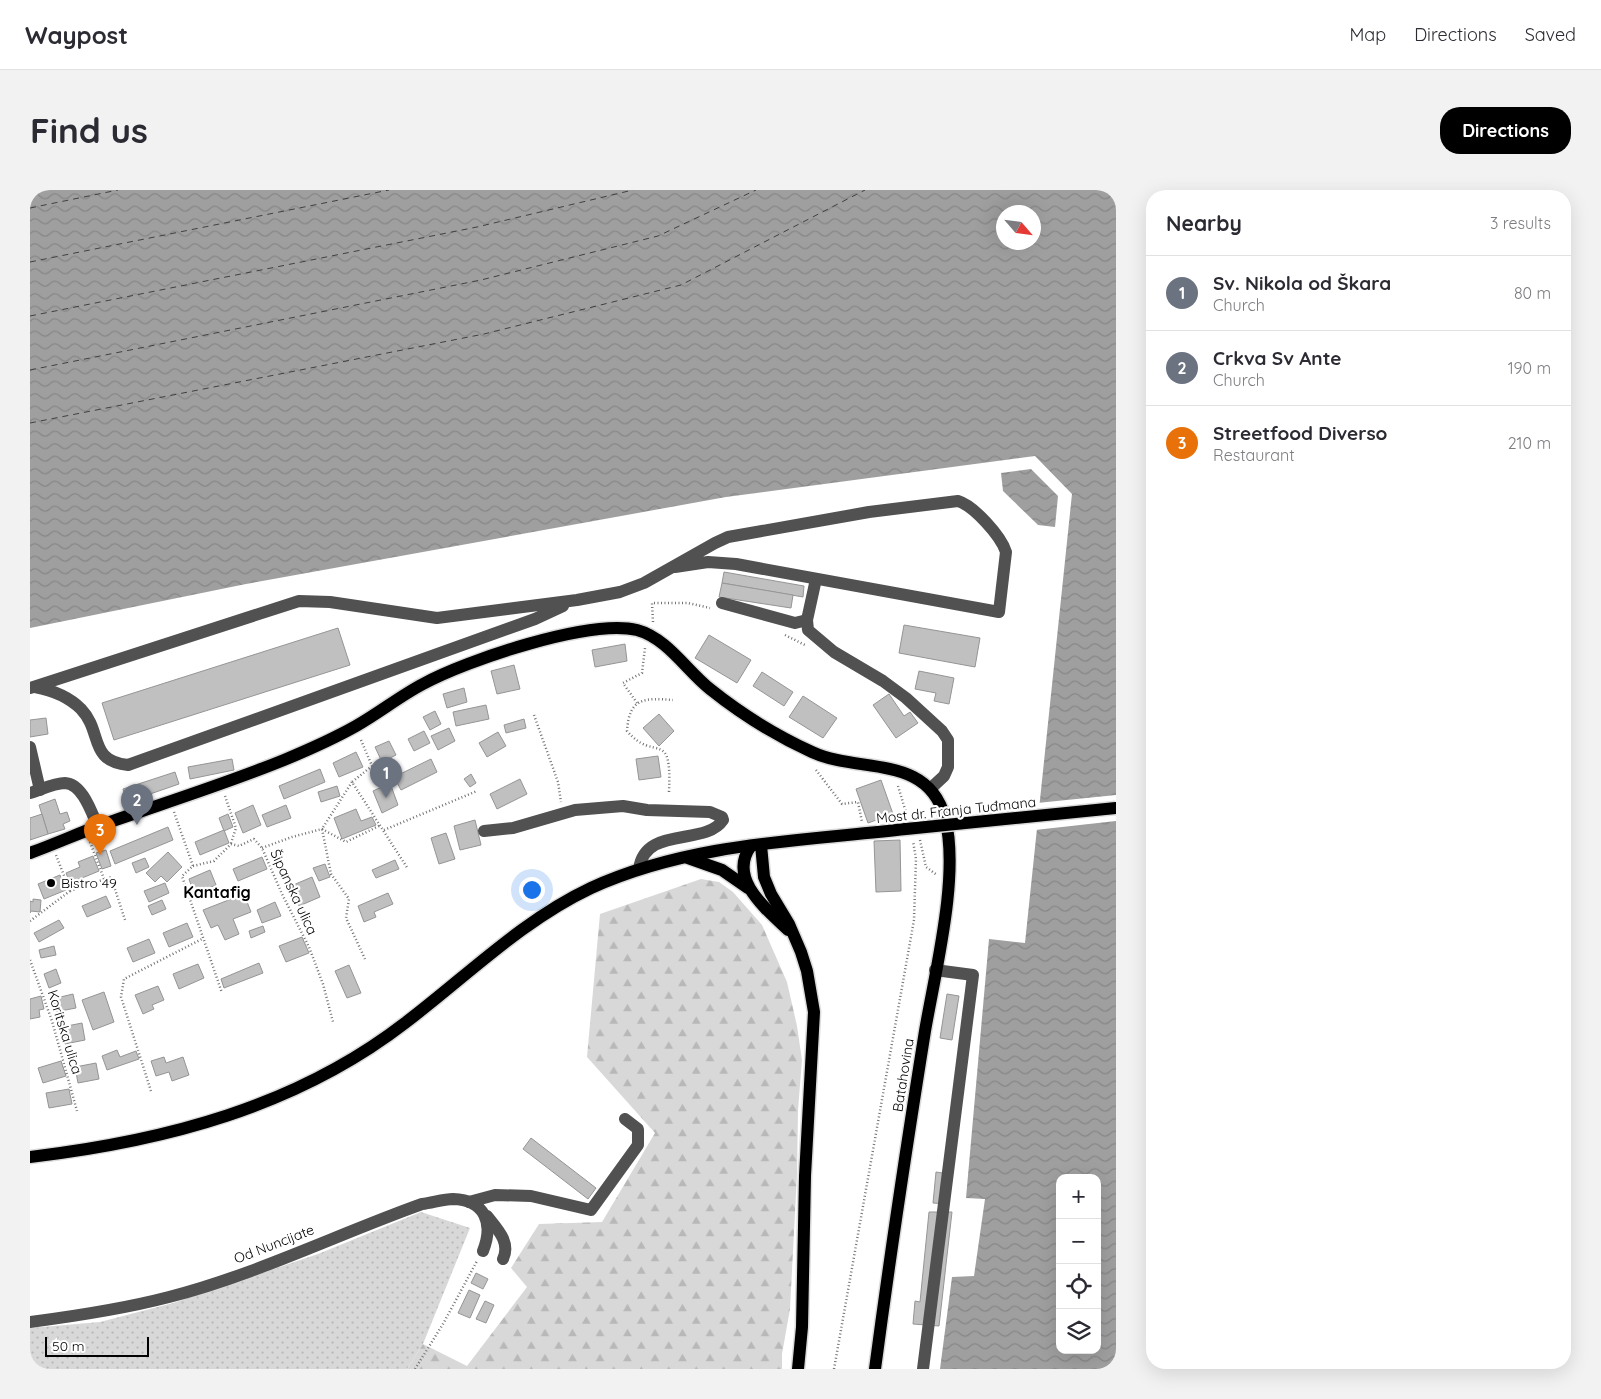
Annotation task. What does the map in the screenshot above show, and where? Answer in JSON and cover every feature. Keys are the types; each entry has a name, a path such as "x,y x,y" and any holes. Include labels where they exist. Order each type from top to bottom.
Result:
{"main road":[{"path":"30,853 283,760 355,727 410,691 443,674 544,639 578,632 628,629 639,631 662,643 714,692 812,752 839,761 903,771 915,776 930,789"},
{"name":"Batahovina","path":"875,1369 896,1207 949,883 945,818 941,807 930,789"},
{"name":"Most dr. Franja Tuđmana","path":"30,1157 162,1135 252,1109 292,1092 370,1048 404,1024 504,943 537,920 589,889 639,869 683,857 756,845 1116,808"},
{"path":"752,891 744,877 743,862 756,845"},
{"path":"756,845 766,884 793,935 807,971 814,1012 805,1176 802,1327 798,1369"},
{"path":"683,857 698,859 722,870 752,891 793,935"}],"street":[{"path":"33,688 299,601 330,602 437,618 577,600 620,592 644,583 714,543 744,533 869,512 958,501 965,504 994,531 1004,544 1006,552 999,612 721,562 675,567"},
{"path":"816,579 807,620 808,630 817,639 883,681 942,731 948,740 948,767 944,776 930,789"},
{"path":"33,688 48,690 82,710 95,736 101,754 116,764 128,765 535,619 577,600"},
{"path":"722,603 796,623 807,620"},
{"path":"30,747 35,791 66,783 74,787 90,808 92,829"},
{"path":"484,831 513,828 562,814 623,806 648,810 710,812 722,817 723,820 713,829 678,836 651,847 644,853 639,869"},
{"path":"923,1369 973,975 935,970"},
{"name":"Od Nuncijate","path":"30,1322 102,1312 169,1298 215,1283 422,1204 452,1199 469,1202 495,1195 531,1196 591,1210 638,1145 638,1129 625,1120"},
{"path":"469,1202 481,1209 500,1231 505,1242 506,1253 502,1259"},
{"path":"483,1251 488,1227 486,1216"}],"path":[{"path":"652,603 653,625"},
{"path":"636,703 624,683 642,673 646,646"},
{"path":"669,792 670,766 667,754 660,748 636,742 627,731 628,718 636,703 647,698 673,700"},
{"path":"534,715 558,782 562,814"},
{"path":"262,848 322,829 352,782 372,766 361,740"},
{"path":"816,770 842,804 858,802 862,826"},
{"path":"352,782 408,869"},
{"path":"220,783 236,828 231,844 214,861 193,866 182,876 222,993"},
{"path":"898,786 909,821"},
{"path":"384,830 477,791"},
{"path":"170,801 193,866"},
{"path":"898,818 914,814"},
{"path":"322,829 346,842 381,825"},
{"path":"92,829 104,880"},
{"path":"322,829 331,874 349,899 346,918 365,959"},
{"path":"918,832 926,867 949,883"},
{"name":"Šipanska ulica","path":"231,844 239,846 254,839 262,848 282,894 309,947 323,984 333,1022"},
{"path":"834,1369 914,920 916,859 912,840"},
{"path":"52,845 70,891"},
{"path":"30,921 70,891 111,877 125,920"},
{"path":"151,1091 122,997 124,979 202,939"},
{"name":"Koritska ulica","path":"30,960 52,1021 77,1111"},
{"path":"415,1369 443,1324 483,1251"}],"green space":[{"path":"701,879 719,882 733,892 762,925 787,982 797,1026 802,1060 798,1110 797,1174 790,1309 782,1354 782,1369 407,1369 423,1344 467,1366 527,1287 511,1268 539,1224 602,1222 655,1133 587,1057 600,914"},
{"path":"421,1212 470,1228 423,1344 407,1369 30,1369 30,1328 100,1322 173,1303 318,1254"}],"water":[{"path":"30,190 1116,190 1116,1369 940,1369 952,1277 974,1276 985,1199 966,1198 989,939 1025,943 1072,494 1035,456 726,497 246,584 30,628"},
{"path":"1031,469 1058,496 1055,527 1038,525 1003,491 1001,473"}],"pier":[{"path":"1116,795 1116,821 1035,830 1037,803"}],"building":[{"path":"724,572 804,586 803,597 722,583"},
{"path":"722,583 793,595 791,608 719,597"},
{"path":"904,625 980,638 975,667 899,653"},
{"path":"338,628 350,665 114,740 102,703"},
{"path":"709,635 751,660 737,683 695,658"},
{"path":"625,644 627,661 595,667 592,650"},
{"path":"514,665 520,689 497,694 491,671"},
{"path":"919,671 954,678 949,704 934,701 936,693 915,689"},
{"path":"762,672 793,692 784,706 753,686"},
{"path":"464,688 467,702 447,708 443,694"},
{"path":"889,694 904,716 910,712 918,723 896,738 873,705"},
{"path":"803,696 837,718 823,738 789,717"},
{"path":"486,705 489,719 456,726 453,712"},
{"path":"435,711 441,724 430,730 423,717"},
{"path":"659,714 674,731 659,746 643,728"},
{"path":"46,718 48,734 30,737 30,720"},
{"path":"524,719 526,728 506,733 504,725"},
{"path":"449,728 455,741 438,750 431,736"},
{"path":"424,731 430,743 414,751 408,739"},
{"path":"498,732 506,746 487,757 479,743"},
{"path":"389,741 396,755 382,762 375,747"},
{"path":"356,752 363,767 339,777 333,763"},
{"path":"658,756 661,777 639,780 636,759"},
{"path":"232,759 234,770 190,779 188,767"},
{"path":"431,759 437,772 401,790 394,777"},
{"path":"320,769 325,782 284,799 279,786"},
{"path":"175,772 179,784 127,802 123,789"},
{"path":"471,774 476,783 470,787 464,779"},
{"path":"520,779 527,794 497,809 490,794"},
{"path":"881,780 893,814 868,823 856,789"},
{"path":"390,783 398,805 382,813 373,791"},
{"path":"337,786 340,796 321,802 318,792"},
{"path":"55,799 60,814 67,812 70,821 63,824 65,829 48,834 39,805"},
{"path":"253,805 261,825 243,833 235,813"},
{"path":"286,805 291,818 267,827 262,815"},
{"path":"356,809 361,821 372,817 376,825 342,839 334,818"},
{"path":"42,814 48,834 30,840 30,818"},
{"path":"228,814 233,827 224,831 219,818"},
{"path":"475,820 481,845 460,850 454,826"},
{"path":"168,827 173,840 115,864 110,851"},
{"path":"224,830 229,843 200,855 195,842"},
{"path":"446,833 455,859 439,864 431,838"},
{"path":"900,840 901,891 876,892 874,841"},
{"path":"106,850 111,866 102,869 96,853"},
{"path":"168,852 182,867 167,882 161,876 155,882 146,873"},
{"path":"93,856 99,871 70,883 66,873 80,867 78,862"},
{"path":"262,857 267,869 238,881 233,869"},
{"path":"145,858 149,867 136,873 132,863"},
{"path":"395,860 399,869 376,878 372,870"},
{"path":"325,864 330,877 319,881 313,868"},
{"path":"210,870 216,885 194,894 189,879"},
{"path":"60,875 66,890 44,899 38,884"},
{"path":"312,877 320,897 299,906 291,886"},
{"path":"165,883 169,893 149,902 144,891"},
{"path":"388,893 393,904 374,912 376,917 364,922 358,906"},
{"path":"244,894 251,912 233,919 239,934 225,940 218,925 211,928 203,910"},
{"path":"106,896 111,907 87,917 82,906"},
{"path":"33,899 41,900 40,912 31,911 30,913 30,901 33,902"},
{"path":"162,900 166,909 152,915 148,906"},
{"path":"275,902 281,916 262,923 257,910"},
{"path":"59,920 64,928 39,942 34,933"},
{"path":"187,923 193,937 169,947 163,933"},
{"path":"263,926 265,932 251,938 249,931"},
{"path":"302,937 309,953 286,962 279,946"},
{"path":"149,939 155,953 133,962 127,948"},
{"path":"54,946 56,955 41,958 39,950"},
{"path":"259,963 263,973 224,988 221,979"},
{"path":"198,964 204,978 179,989 173,974"},
{"path":"349,965 361,993 347,998 335,971"},
{"path":"56,969 61,983 49,988 44,974"},
{"path":"158,986 164,1000 152,1005 154,1009 143,1014 135,995"},
{"path":"104,992 114,1022 93,1030 82,1000"},
{"path":"73,994 76,1008 55,1012 52,999"},
{"path":"947,994 959,996 952,1040 940,1038"},
{"path":"41,996 44,1009 39,1010 40,1017 30,1019 30,999"},
{"path":"82,1023 85,1040 65,1044 62,1027"},
{"path":"117,1050 120,1057 136,1051 139,1059 107,1070 102,1056"},
{"path":"164,1057 166,1063 183,1057 189,1075 172,1081 169,1072 156,1076 151,1061"},
{"path":"61,1061 66,1076 43,1083 38,1068"},
{"path":"96,1063 99,1079 78,1083 75,1067"},
{"path":"69,1089 72,1104 49,1108 46,1093"},
{"path":"531,1138 596,1188 588,1199 523,1149"},
{"path":"936,1172 949,1174 946,1204 933,1203"},
{"path":"929,1212 952,1212 939,1326 913,1324 915,1301 920,1302"},
{"path":"476,1273 488,1279 483,1289 471,1283"},
{"path":"469,1290 480,1295 470,1318 458,1313"},
{"path":"485,1301 494,1305 486,1323 476,1319"}],"ferry route":[{"path":"30,208 118,190"},
{"path":"30,262 389,190"},
{"path":"30,316 477,227 633,190"},
{"path":"30,370 481,280 658,236 756,190"},
{"path":"30,423 484,334 681,285 865,190"}],"place":[{"name":"Sv. Nikola od Škara","path":"386,798"},
{"name":"Crkva Sv Ante","path":"137,825"},
{"name":"Streetfood Diverso","path":"100,855"},
{"name":"Bistro 49","path":"51,883"}],"district":[{"name":"Kantafig","path":"217,892"}]}
